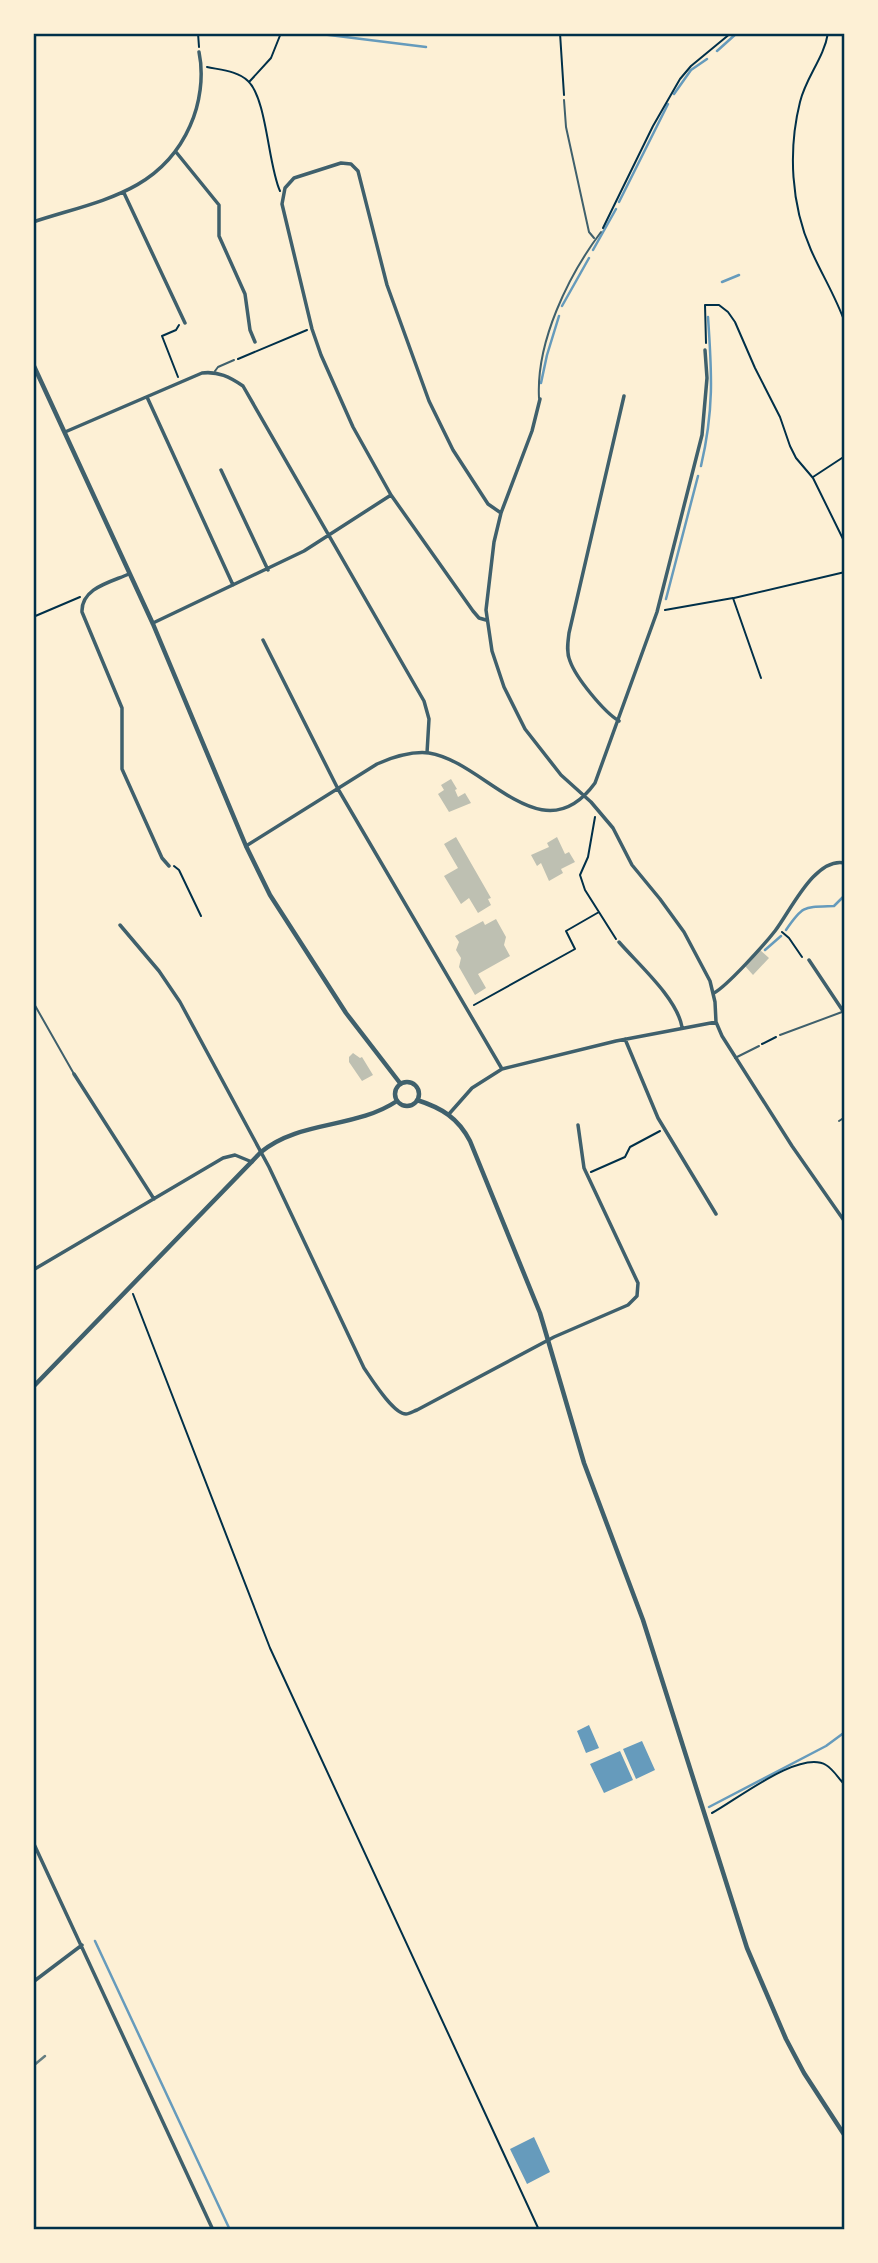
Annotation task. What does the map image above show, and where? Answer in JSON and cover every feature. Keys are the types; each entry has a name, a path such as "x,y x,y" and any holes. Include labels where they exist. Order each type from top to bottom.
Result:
{"street":[{"path":"33,222 124,192 151,178 176,152 196,110 202,66 199,52"},
{"path":"176,152 219,205 219,236 245,293 250,330 255,342"},
{"path":"486,620 479,618 473,611 391,495 362,447 321,355 312,329 285,217 282,194 294,178 341,163 351,164 358,171 387,285 429,401 453,450 488,504 501,513"},
{"path":"124,192 184,321"},
{"path":"246,846 338,789 398,756 427,753 462,764 525,806 540,810 560,809 583,795 595,783 657,612 702,435 707,378 705,350"},
{"path":"33,364 153,624 246,846 270,895 312,964 400,1083"},
{"path":"65,432 202,373 215,372 230,377 243,386 424,701 429,719 427,753"},
{"path":"619,721 610,716 578,675 570,663 568,653 569,633 624,396"},
{"path":"147,397 233,585"},
{"path":"540,399 532,432 501,513 489,575 486,620 504,687 519,718 548,760 613,828 632,864 676,919 702,964 714,993 716,1022 736,1058 845,1222"},
{"path":"220,470 268,570"},
{"path":"153,624 268,570 331,536 391,495"},
{"path":"129,574 91,591 84,598 82,612 122,708 122,769 162,858 169,866"},
{"path":"263,640 338,789 502,1069"},
{"path":"714,993 777,928 815,875 830,864 845,863"},
{"path":"120,925 177,997 261,1152 359,1359 383,1394 401,1413 407,1414 416,1410 548,1341 628,1305 638,1292 638,1283 587,1174 578,1125"},
{"path":"619,942 656,983 678,1014 681,1027"},
{"path":"809,960 844,1013"},
{"path":"449,1114 472,1088 502,1069 625,1039 716,1022"},
{"path":"625,1039 664,1129 716,1214"},
{"path":"74,1074 154,1199"},
{"path":"397,1101 407,1106 417,1100 419,1092 415,1085 400,1083"},
{"path":"397,1101 395,1091 400,1083"},
{"path":"417,1100 449,1114 460,1124 470,1141 540,1313 584,1463 643,1620 747,1948 804,2073 845,2136"},
{"path":"33,1387 275,1140 359,1118 397,1101"},
{"path":"34,1269 229,1155 240,1156 252,1162"},
{"path":"33,1842 213,2230"},
{"path":"33,1982 82,1945"}],"lane":[{"path":"564,100 566,127 589,232 595,240"},
{"path":"540,399 539,383 554,316 601,232"},
{"path":"215,372 218,367 234,360"},
{"path":"33,1002 74,1074"},
{"path":"780,1035 844,1013"},
{"path":"736,1058 759,1045"},
{"path":"839,1121 845,1117"}],"path":[{"path":"198,33 199,52"},
{"path":"250,82 271,58 281,33"},
{"path":"560,33 564,100"},
{"path":"601,232 653,126 680,79 691,66 731,33"},
{"path":"828,33 826,46 812,68 800,102 796,123 794,173 798,216 803,231 845,323"},
{"path":"202,66 230,71 250,82 258,101 278,189 282,194"},
{"path":"705,350 705,305 719,305 735,322 780,417 790,446 796,458 813,478 845,543"},
{"path":"181,382 162,336 176,330 184,321"},
{"path":"241,358 306,331"},
{"path":"813,478 845,456"},
{"path":"657,612 733,598 845,572"},
{"path":"33,617 78,596 84,598"},
{"path":"733,598 761,678"},
{"path":"596,808 588,858 580,875 584,890 619,942"},
{"path":"169,866 176,866 179,870 201,916"},
{"path":"467,1009 575,949 566,931 598,912"},
{"path":"777,928 789,938 804,960 809,960"},
{"path":"759,1045 780,1035"},
{"path":"587,1174 625,1157 630,1147 664,1129"},
{"path":"129,1288 136,1297 283,1678 540,2230"},
{"path":"705,1816 736,1796 799,1764 816,1761 827,1765 845,1785"}],"water":[{"path":"589,1725 599,1748 586,1753 577,1731"},
{"path":"642,1741 655,1770 636,1779 623,1749"},
{"path":"620,1751 633,1780 604,1793 590,1764"},
{"path":"534,2137 550,2172 527,2184 510,2149"}],"building":[{"path":"451,779 458,797 465,793 471,803 449,812 438,794 444,790 441,785"},
{"path":"456,837 491,898 488,899 491,905 478,913 469,898 461,904 444,876 458,868 444,844"},
{"path":"557,837 565,854 569,852 575,862 561,869 563,873 549,881 541,863 537,866 531,855 549,847 547,843"},
{"path":"496,919 506,937 504,945 510,956 478,974 486,988 475,995 459,967 461,958 456,950 459,942 455,936 483,921 485,925"},
{"path":"760,950 769,958 753,975 745,966"},
{"path":"353,1053 362,1057 373,1075 362,1081 349,1062"}],"waterway":[{"path":"313,33 426,47"},
{"path":"717,51 737,33"},
{"path":"674,94 691,70 707,59"},
{"path":"619,202 668,104"},
{"path":"593,250 616,209"},
{"path":"562,306 589,258"},
{"path":"722,282 739,275"},
{"path":"541,383 559,316"},
{"path":"701,466 711,392 708,317"},
{"path":"666,599 698,476"},
{"path":"786,930 805,909 834,906 845,895"},
{"path":"765,950 781,936"},
{"path":"709,1807 826,1746 845,1732"},
{"path":"95,1941 230,2230"}],"railway":[{"path":"33,2066 45,2056"}]}
